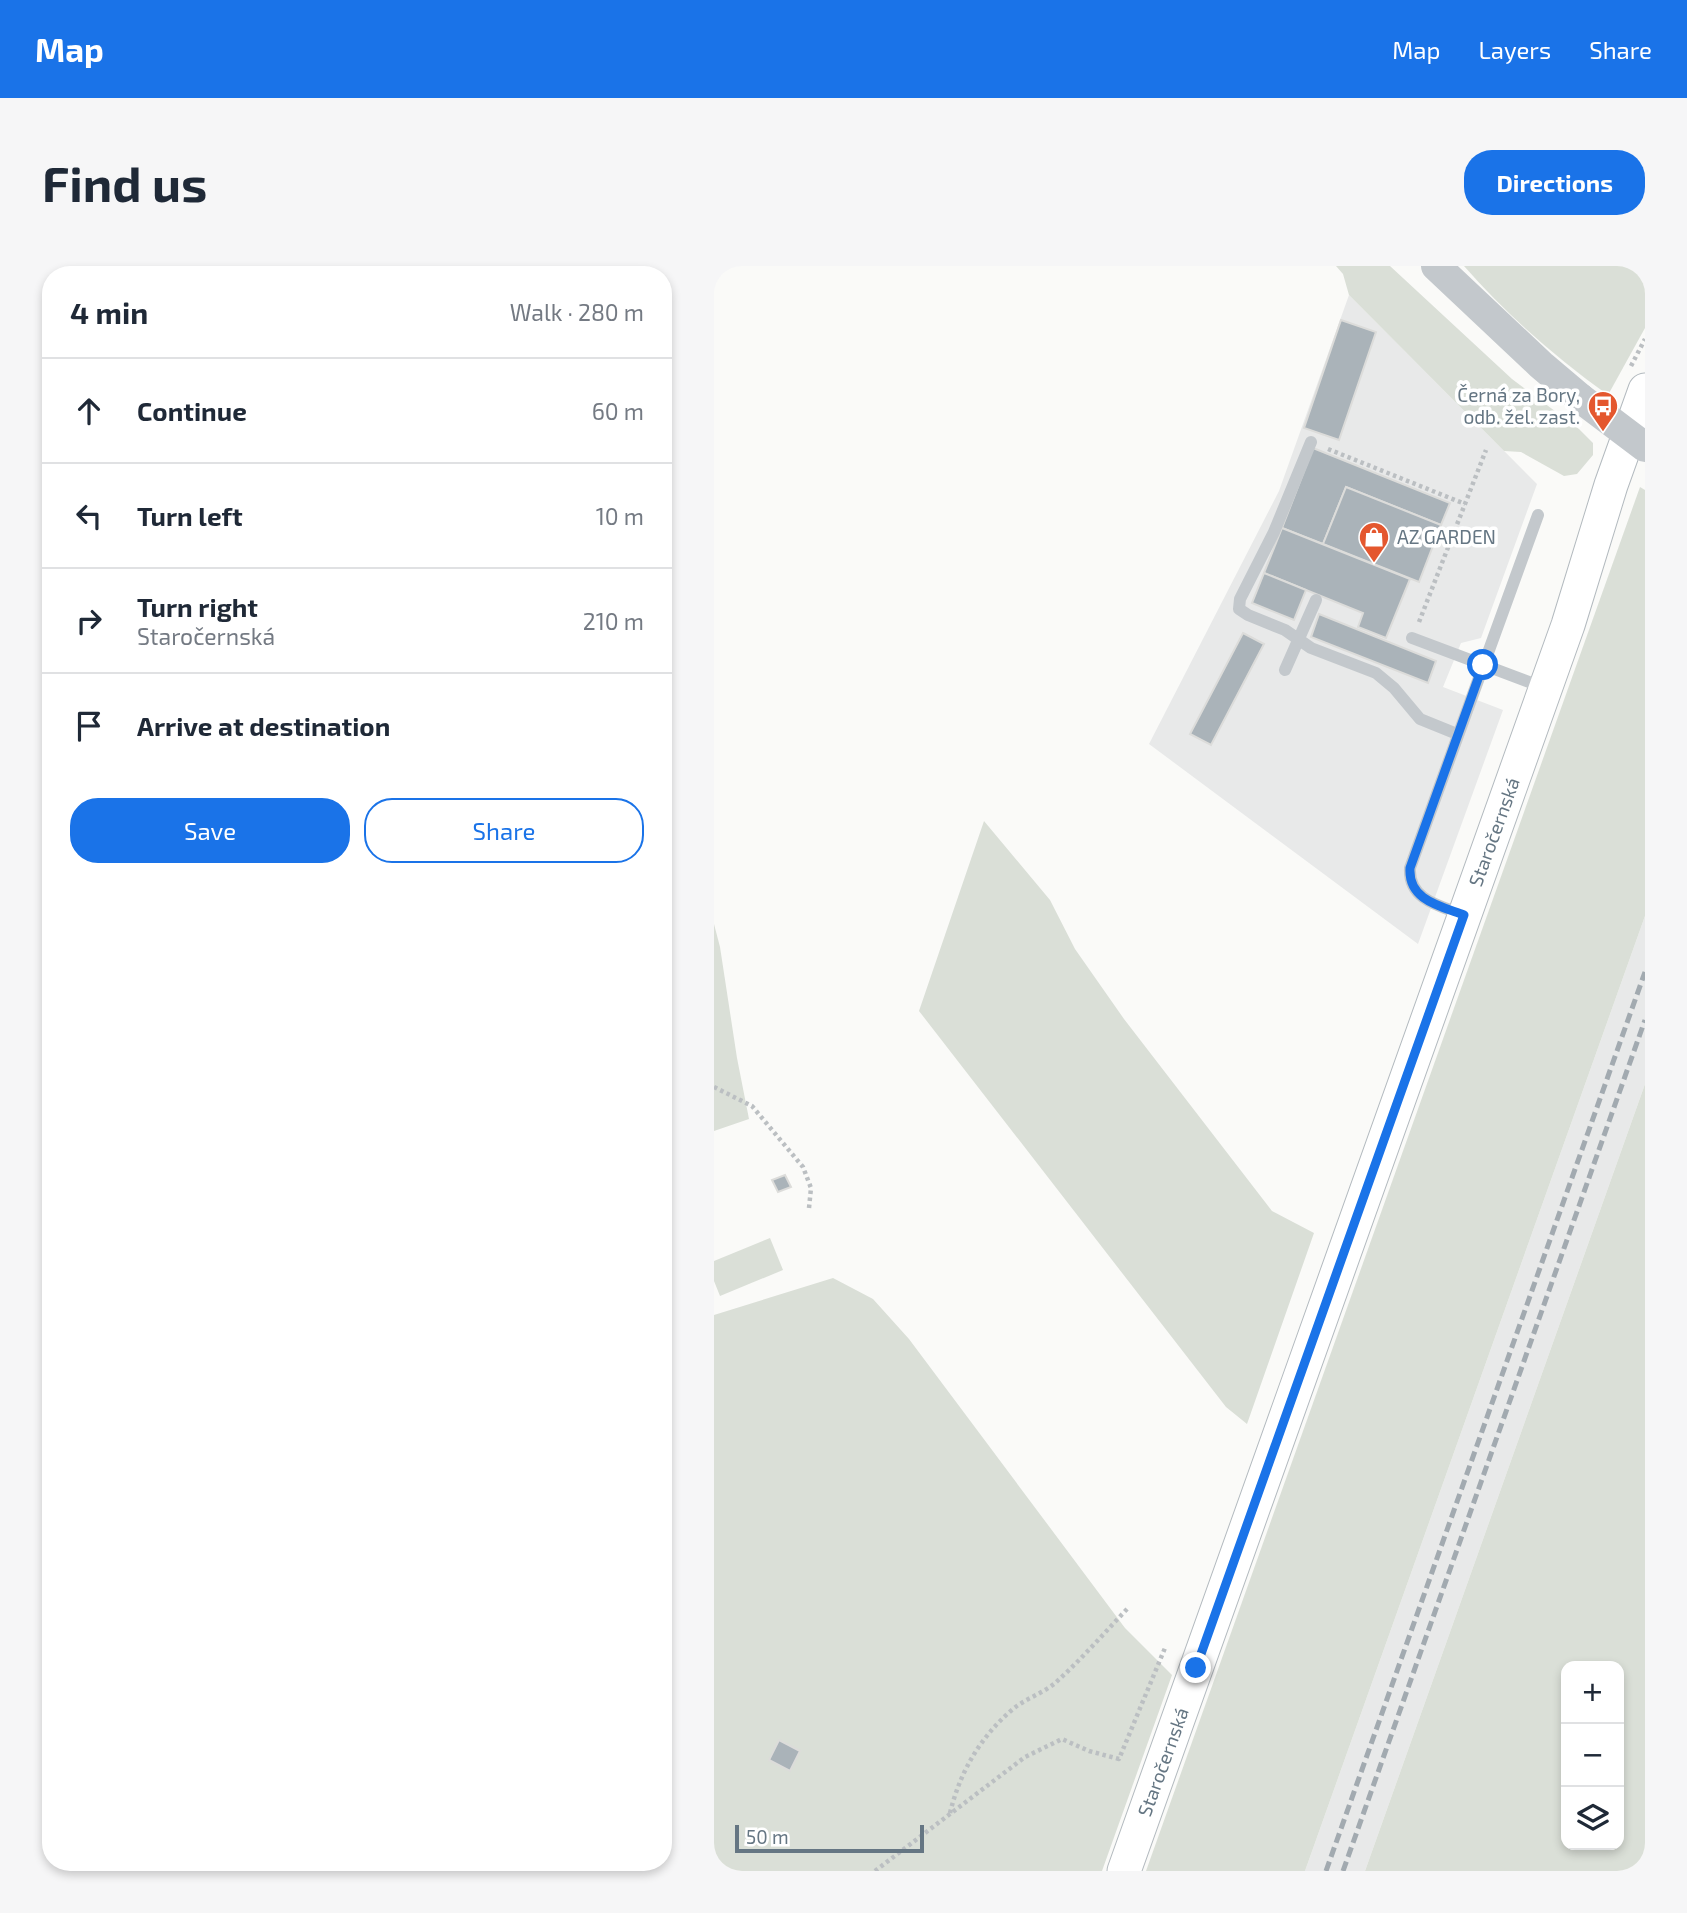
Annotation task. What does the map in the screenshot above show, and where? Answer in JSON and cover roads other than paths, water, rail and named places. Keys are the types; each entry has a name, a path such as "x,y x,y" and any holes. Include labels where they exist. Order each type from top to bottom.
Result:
{"main road":[{"name":"Staročernská","path":"1124,1871 1546,688 1611,485 1645,390"},
{"name":"Staročernská","path":"1568,625 1645,444"}],"street":[{"path":"1436,266 1541,365 1580,398 1645,444"}],"lane":[{"path":"1311,442 1274,532 1239,606 1242,612 1284,630 1311,648 1376,673 1394,688 1420,719 1457,734"},
{"path":"1464,915 1423,899 1416,893 1409,878 1412,857 1538,515"},
{"path":"1285,670 1316,600"},
{"path":"1412,638 1546,688"}],"railway":[{"path":"1326,1871 1645,972"},
{"path":"1343,1871 1645,1020"}],"place":[{"name":"Černá za Bory, odb. žel. zast.","path":"1603,433"},
{"name":"AZ GARDEN","path":"1374,564"}]}
